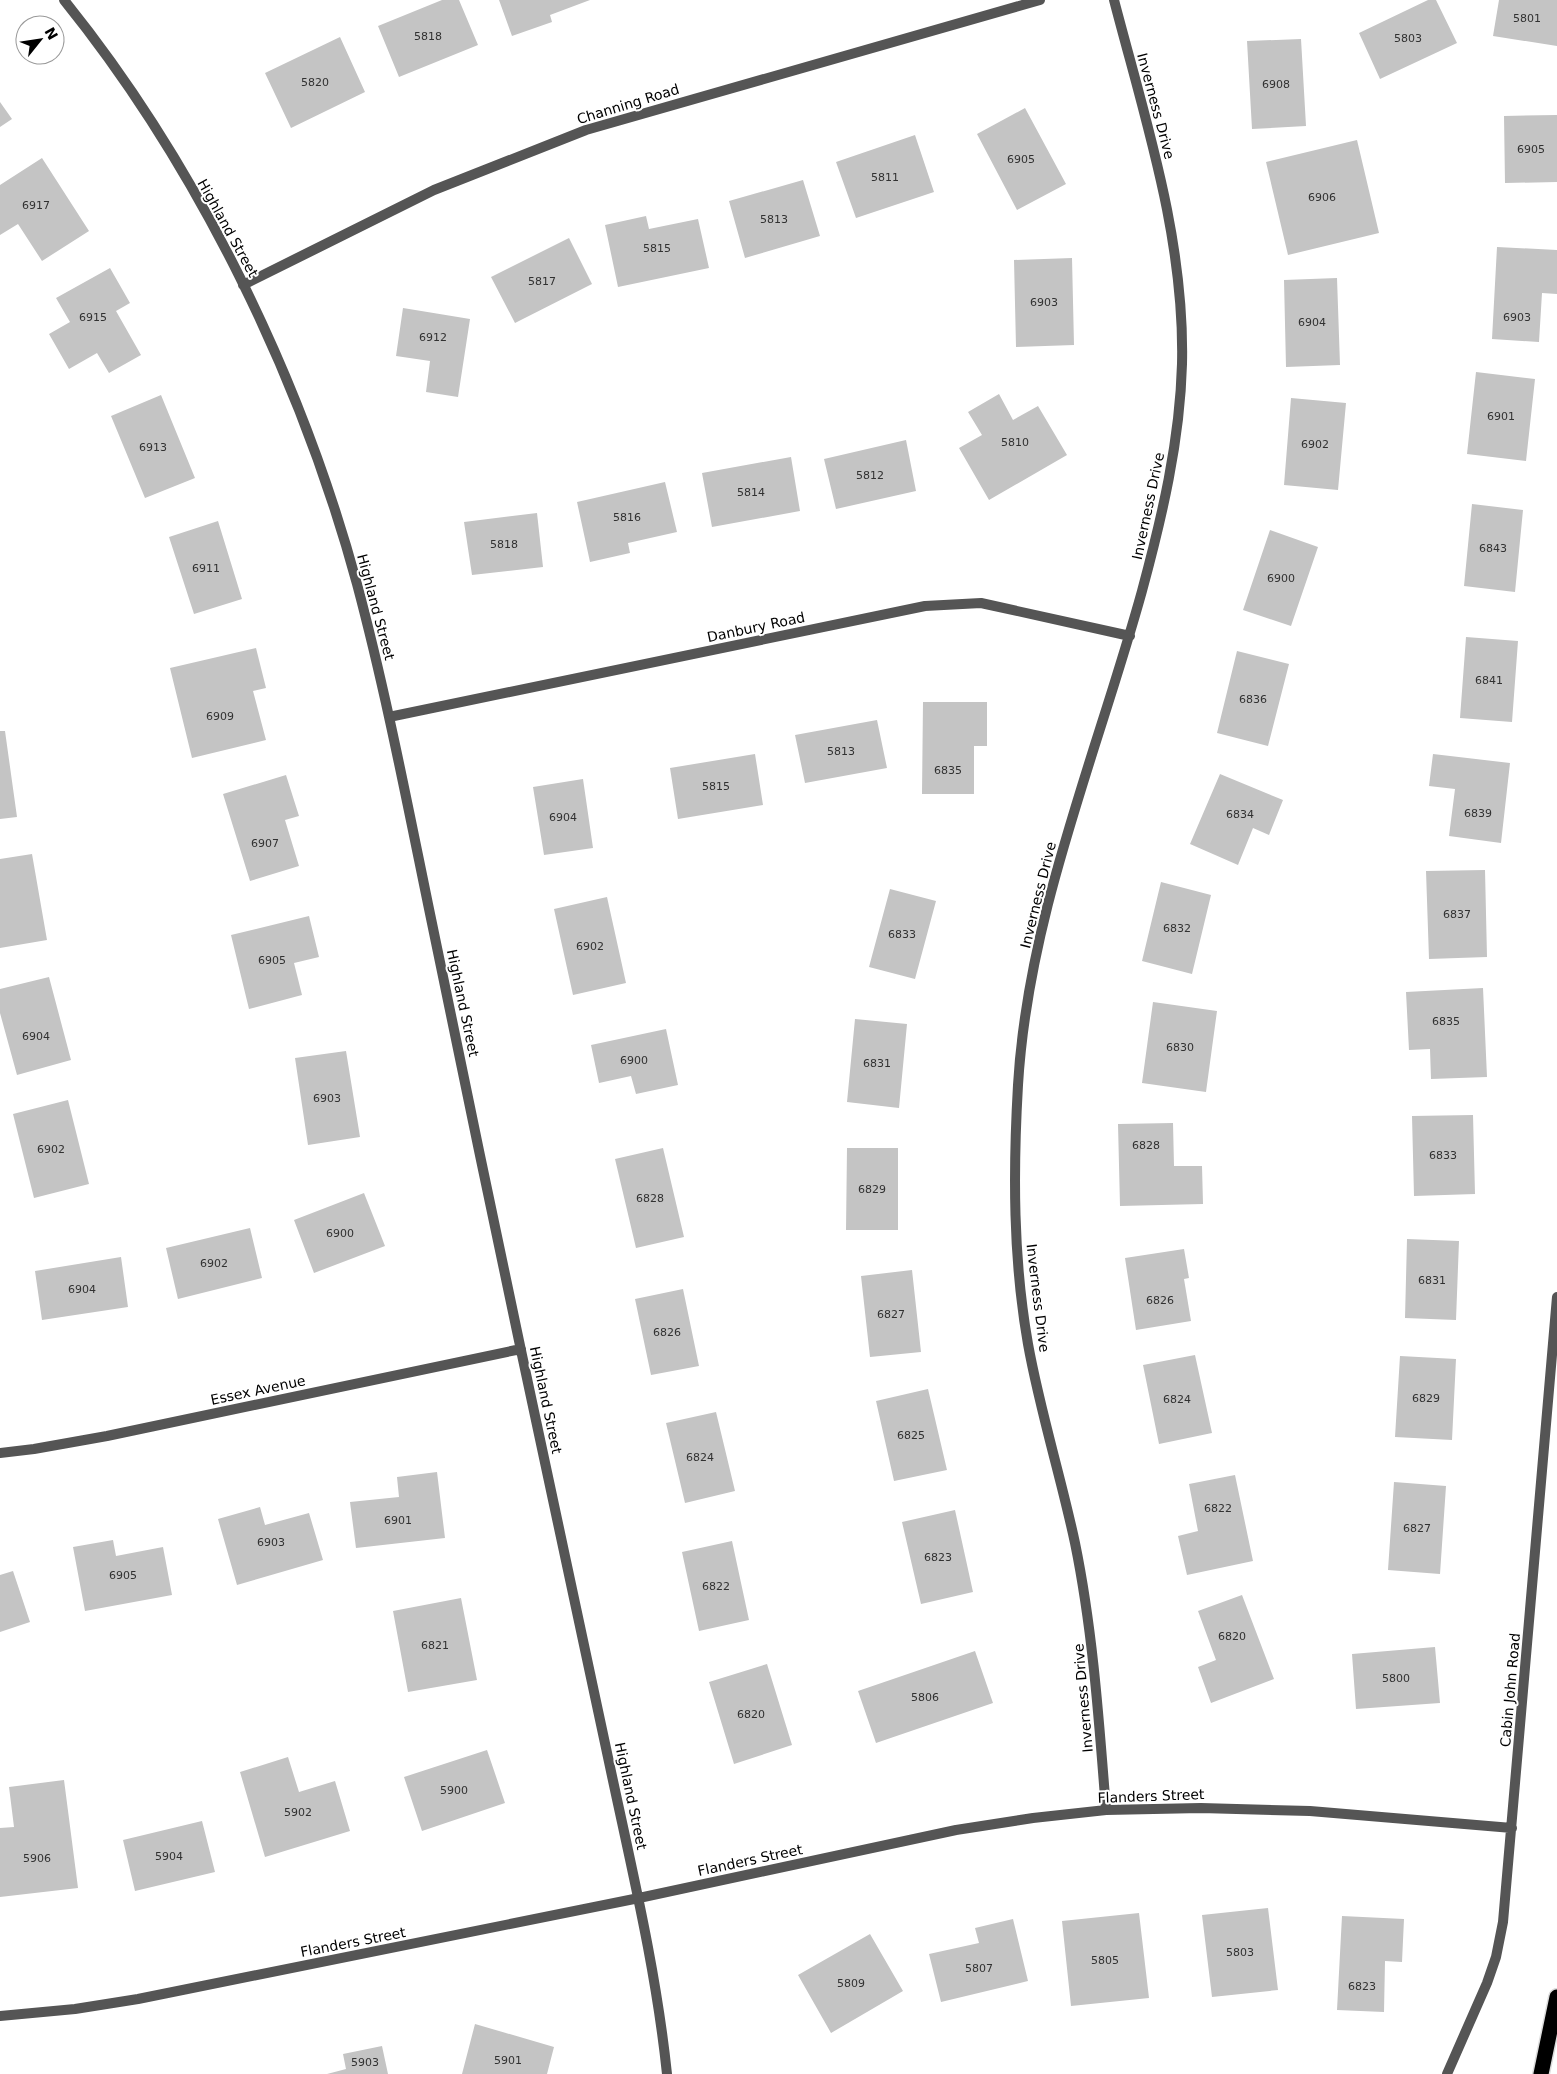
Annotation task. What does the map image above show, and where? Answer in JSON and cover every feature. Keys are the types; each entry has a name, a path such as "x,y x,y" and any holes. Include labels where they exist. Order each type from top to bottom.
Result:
{"highway":[{"path":"1541,2074 1557,1998"}],"street":[{"name":"Highland Street","path":"64,0 95,39 152,122 201,206 243,286 274,349 320,467 356,581 390,717 520,1349 639,1898 661,2012 667,2074"},
{"name":"Channing Road","path":"243,286 434,190 586,130 1040,0"},
{"name":"Inverness Drive","path":"1106,1810 1092,1643 1075,1544 1028,1346 1018,1266 1014,1186 1018,1080 1030,983 1054,881 1130,636 1162,519 1175,445 1182,364 1180,288 1164,190 1114,0"},
{"name":"Danbury Road","path":"390,717 925,606 981,603 1130,636"},
{"name":"Cabin John Road","path":"1447,2074 1487,1983 1496,1956 1503,1922 1557,1298"},
{"name":"Essex Avenue","path":"0,1453 107,1436 520,1349"},
{"name":"Flanders Street","path":"0,2016 75,2009 138,2000 639,1898 956,1830 1033,1818 1106,1810 1201,1808 1310,1811 1512,1828"}],"building":[{"path":"442,0 459,0 478,45 399,77 378,26"},
{"path":"499,0 590,0 550,15 552,22 512,36"},
{"path":"1428,0 1436,0 1457,43 1380,79 1359,33"},
{"path":"1499,0 1557,0 1557,46 1493,36"},
{"path":"340,37 365,92 291,128 265,73"},
{"path":"1301,39 1306,126 1252,129 1247,41"},
{"path":"0,102 12,119 0,127"},
{"path":"1025,108 1066,184 1017,210 977,134"},
{"path":"1557,115 1557,182 1505,183 1504,116"},
{"path":"915,135 934,192 856,218 836,162"},
{"path":"1357,140 1379,233 1288,255 1266,162"},
{"path":"42,158 89,231 42,261 18,224 0,235 0,185"},
{"path":"803,180 820,236 745,258 729,201"},
{"path":"646,216 649,229 698,219 709,268 618,287 605,225"},
{"path":"569,238 592,284 515,323 491,277"},
{"path":"1497,247 1557,250 1557,294 1542,293 1539,342 1492,339"},
{"path":"1072,258 1074,345 1016,347 1014,260"},
{"path":"110,268 130,303 116,311 141,355 109,373 97,353 69,369 49,334 70,322 56,298"},
{"path":"1337,278 1340,365 1286,367 1284,280"},
{"path":"403,308 470,319 458,397 426,392 430,361 396,356"},
{"path":"1476,372 1535,379 1526,461 1467,454"},
{"path":"999,394 1013,420 1038,406 1067,455 989,500 959,448 982,435 968,412"},
{"path":"161,395 195,478 145,498 111,416"},
{"path":"1291,398 1346,403 1338,490 1284,485"},
{"path":"906,440 916,491 836,509 824,459"},
{"path":"791,457 800,511 712,527 702,473"},
{"path":"665,482 677,532 628,543 630,553 590,562 577,502"},
{"path":"1472,504 1523,510 1515,592 1464,586"},
{"path":"537,513 543,567 472,575 464,522"},
{"path":"218,521 242,599 194,614 169,537"},
{"path":"1270,530 1318,547 1291,626 1243,610"},
{"path":"1466,637 1518,641 1512,722 1460,718"},
{"path":"256,648 266,688 253,691 266,740 192,758 170,668"},
{"path":"1237,651 1289,664 1268,746 1217,733"},
{"path":"923,702 987,702 987,746 974,746 974,794 922,794"},
{"path":"877,720 887,768 805,783 795,735"},
{"path":"0,731 5,731 17,817 0,819"},
{"path":"755,754 763,805 678,819 670,768"},
{"path":"1433,754 1510,763 1501,843 1449,836 1455,789 1429,786"},
{"path":"1220,774 1283,800 1269,835 1253,828 1238,865 1190,844"},
{"path":"286,775 299,816 285,820 299,866 250,881 223,794"},
{"path":"583,779 593,848 544,855 533,787"},
{"path":"32,854 47,940 0,948 0,859"},
{"path":"1485,870 1487,957 1429,959 1426,871"},
{"path":"1161,882 1211,895 1192,974 1142,961"},
{"path":"890,889 936,901 915,979 869,967"},
{"path":"607,897 626,983 573,995 554,909"},
{"path":"309,916 319,957 294,963 302,995 249,1009 231,935"},
{"path":"49,977 71,1060 17,1075 0,1013 0,989"},
{"path":"1483,988 1487,1077 1431,1079 1430,1049 1409,1050 1406,992"},
{"path":"1153,1002 1217,1011 1206,1092 1142,1083"},
{"path":"855,1019 907,1024 899,1108 847,1102"},
{"path":"666,1029 678,1085 636,1094 631,1076 599,1083 591,1045"},
{"path":"346,1051 360,1137 308,1145 295,1058"},
{"path":"68,1100 89,1184 34,1198 13,1114"},
{"path":"1473,1115 1475,1194 1414,1196 1412,1116"},
{"path":"1173,1123 1174,1166 1202,1166 1203,1204 1120,1206 1118,1124"},
{"path":"663,1148 684,1237 636,1248 615,1159"},
{"path":"847,1148 898,1148 898,1230 846,1230"},
{"path":"364,1193 385,1246 314,1273 294,1220"},
{"path":"250,1228 262,1278 178,1299 166,1248"},
{"path":"1407,1239 1459,1241 1456,1320 1405,1318"},
{"path":"1184,1249 1189,1278 1184,1279 1191,1321 1136,1330 1125,1258"},
{"path":"121,1257 128,1307 42,1320 35,1271"},
{"path":"912,1270 921,1352 870,1357 861,1276"},
{"path":"683,1289 699,1366 651,1375 635,1299"},
{"path":"1195,1355 1212,1433 1159,1444 1143,1365"},
{"path":"1400,1356 1456,1359 1452,1440 1395,1437"},
{"path":"928,1389 947,1470 894,1481 876,1401"},
{"path":"716,1412 735,1491 685,1503 666,1423"},
{"path":"437,1472 445,1538 356,1548 350,1502 399,1497 397,1477"},
{"path":"1235,1475 1253,1561 1187,1575 1178,1536 1198,1531 1189,1484"},
{"path":"1394,1482 1446,1486 1440,1574 1388,1570"},
{"path":"260,1507 265,1525 309,1513 323,1560 237,1585 218,1519"},
{"path":"955,1510 973,1592 921,1604 902,1522"},
{"path":"113,1540 116,1556 163,1547 172,1595 85,1611 73,1547"},
{"path":"732,1541 749,1620 699,1631 682,1552"},
{"path":"13,1571 30,1622 0,1632 0,1575"},
{"path":"1242,1595 1274,1679 1211,1703 1198,1667 1216,1660 1198,1611"},
{"path":"461,1598 477,1680 408,1692 393,1611"},
{"path":"1435,1647 1440,1703 1356,1709 1352,1654"},
{"path":"975,1651 993,1703 876,1743 858,1691"},
{"path":"767,1664 792,1745 734,1764 709,1682"},
{"path":"487,1750 505,1803 422,1831 404,1777"},
{"path":"288,1757 299,1792 335,1781 350,1831 265,1857 240,1772"},
{"path":"64,1780 78,1888 0,1897 0,1828 14,1827 9,1787"},
{"path":"202,1821 215,1872 135,1891 123,1840"},
{"path":"1268,1908 1278,1990 1212,1997 1202,1915"},
{"path":"1139,1913 1149,1998 1071,2006 1062,1921"},
{"path":"1342,1916 1404,1919 1402,1962 1385,1961 1384,2012 1337,2010"},
{"path":"1013,1919 1028,1981 941,2002 929,1954 979,1943 975,1928"},
{"path":"870,1934 903,1991 831,2033 798,1975"},
{"path":"475,2024 554,2047 547,2074 462,2074"},
{"path":"382,2046 388,2074 327,2074 346,2069 343,2054"}]}
